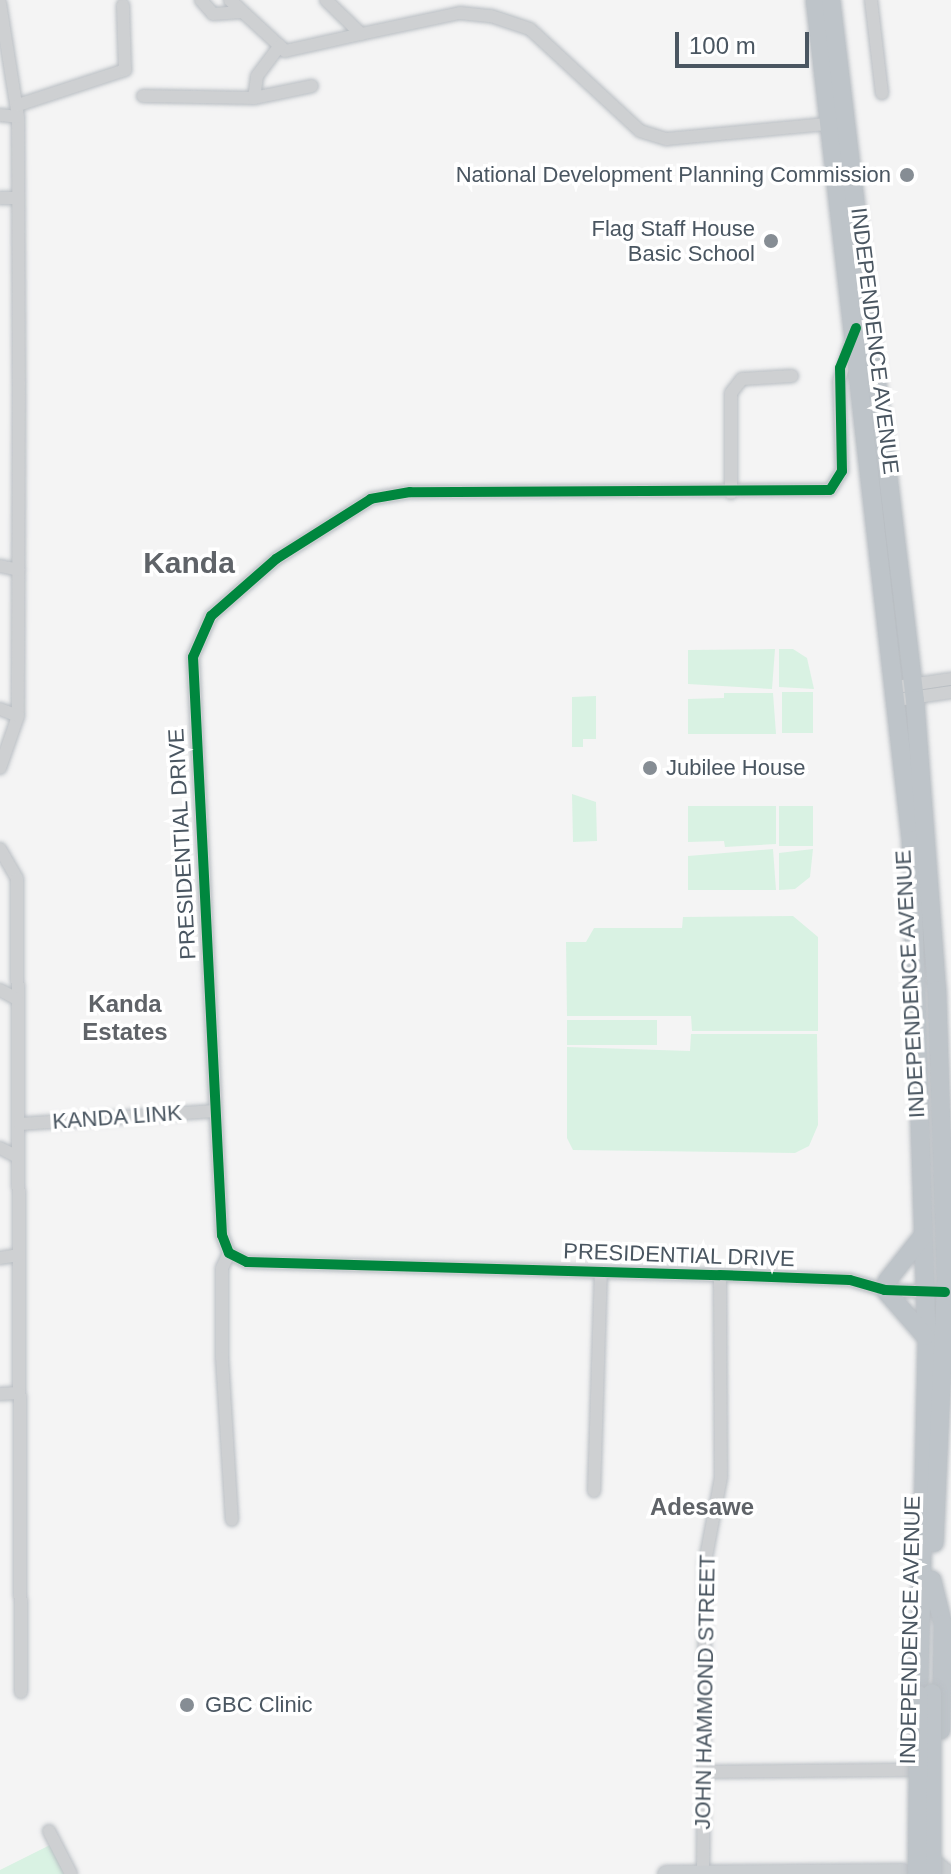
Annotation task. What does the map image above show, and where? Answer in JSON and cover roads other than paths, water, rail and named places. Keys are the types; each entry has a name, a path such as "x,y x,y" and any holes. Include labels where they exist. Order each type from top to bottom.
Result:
{"highway":[{"name":"INDEPENDENCE AVENUE","path":"815,0 827,124 905,693 921,1037 922,1237 927,1339 926,1694 907,1872"},
{"name":"INDEPENDENCE AVENUE","path":"831,0 847,121 937,990 945,1288 927,1580"},
{"path":"922,1237 882,1285 927,1339"},
{"path":"907,1872 911,1623 927,1580"},
{"path":"927,1580 943,1624 943,1871"},
{"name":"INDEPENDENCE AVENUE","path":"926,1694 943,1871"}],"main road":[{"path":"666,1874 703,1871 943,1871"}],"street":[{"path":"201,0 213,14 242,12"},
{"path":"230,0 285,51 358,32 460,13 504,19 540,36 640,131 667,139 847,121"},
{"path":"326,0 358,32"},
{"path":"871,0 882,93"},
{"path":"0,115 125,70 123,5"},
{"path":"0,768 18,716 19,570 18,111 1,9"},
{"path":"254,98 257,76 280,46"},
{"path":"143,96 254,98 312,86"},
{"path":"0,198 18,198"},
{"name":"PRESIDENTIAL DRIVE","path":"856,328 840,368 839,480 830,490 810,494 410,492 371,499 276,559 211,616 193,657 222,1235 229,1253 247,1262 720,1275 945,1288"},
{"path":"731,493 731,393 742,379 792,376"},
{"path":"0,566 19,570"},
{"path":"905,693 951,679"},
{"path":"905,693 951,692"},
{"path":"0,709 18,716"},
{"path":"0,849 17,879 21,1692"},
{"path":"0,990 17,999"},
{"name":"KANDA LINK","path":"20,1124 215,1111"},
{"path":"0,1148 16,1156"},
{"path":"229,1253 222,1268 222,1343 232,1520"},
{"path":"0,1258 18,1255"},
{"path":"594,1491 601,1272"},
{"name":"JOHN HAMMOND STREET","path":"703,1871 705,1562 721,1477 720,1275"},
{"path":"0,1394 18,1393"},
{"path":"703,1772 910,1770"},
{"path":"49,1831 71,1874"}],"place":[{"name":"National Development Planning Commission","path":"907,175"},
{"name":"Flag Staff House Basic School","path":"771,241"},
{"name":"Jubilee House","path":"650,768"},
{"name":"GBC Clinic","path":"187,1705"}],"district":[{"name":"Kanda","path":"189,563"},
{"name":"Kanda Estates","path":"125,1018"},
{"name":"Adesawe","path":"702,1507"}]}
